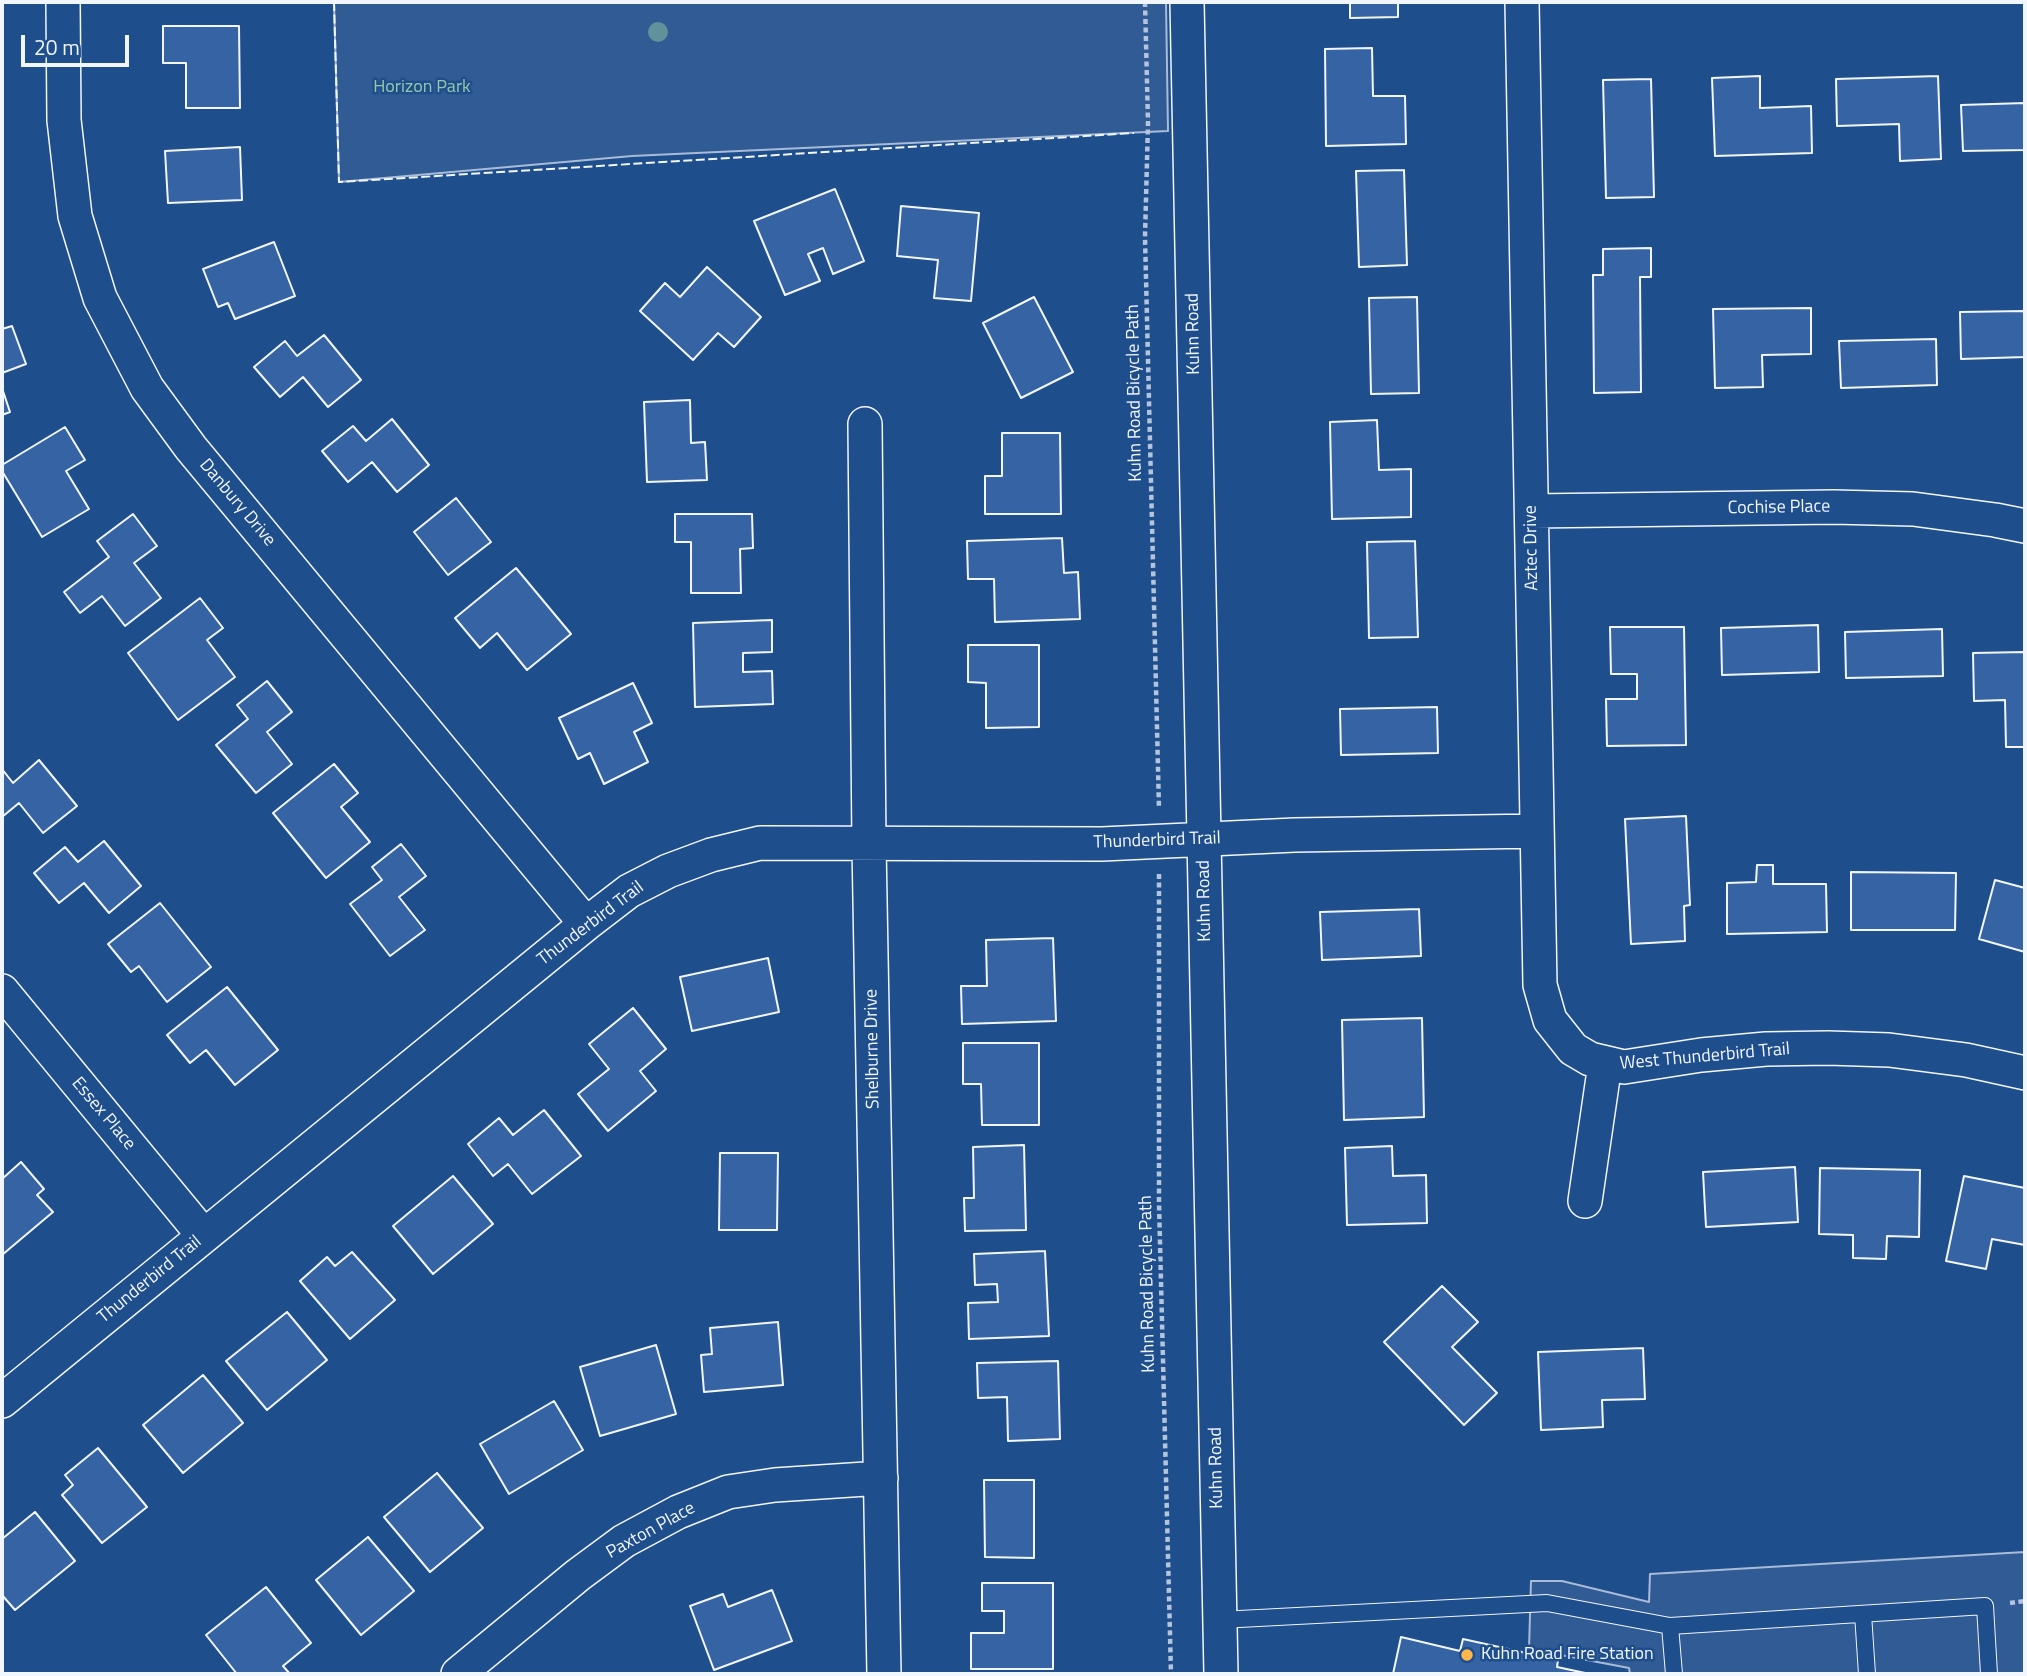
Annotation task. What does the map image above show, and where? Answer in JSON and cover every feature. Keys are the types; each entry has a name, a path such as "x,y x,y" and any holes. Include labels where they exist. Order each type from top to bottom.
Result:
{"street":[{"name":"Danbury Drive","path":"63,2 64,120 75,216 100,298 147,388 191,448 586,924"},
{"name":"Kuhn Road","path":"1187,2 1221,1674"},
{"name":"Aztec Drive","path":"1522,2 1540,985 1550,1020 1573,1049 1605,1064"},
{"name":"Shelburne Drive","path":"865,425 869,845 884,1674"},
{"name":"Cochise Place","path":"1532,511 1834,507 1913,509 2025,526"},
{"name":"Thunderbird Trail","path":"2,1401 586,924 629,891 668,871 712,855 760,844 1102,844 1295,835 1537,831"},
{"name":"Essex Place","path":"2,991 204,1236"},
{"name":"West Thunderbird Trail","path":"1585,1201 1605,1064 1624,1067 1727,1052 1828,1048 1889,1050 1966,1060 2025,1073"},
{"name":"Paxton Place","path":"458,1674 578,1575 624,1541 678,1512 728,1492 775,1485 881,1478"}],"lane":[{"path":"1220,1620 1547,1603 1670,1626 1984,1606 1989,1674"},
{"path":"1863,1614 1867,1674"},
{"path":"1670,1626 1675,1674"}],"path":[{"name":"Kuhn Road Bicycle Path","path":"1145,2 1148,123 1145,237 1158,783"},
{"name":"Kuhn Road Bicycle Path","path":"1159,892 1159,1203 1171,1674"}],"shaded area":[{"name":"Horizon Park","path":"334,2 1166,2 1168,131 632,156 339,182"},
{"path":"2025,1552 2025,1674 1630,1674 1629,1668 1529,1649 1531,1581 1562,1581 1649,1602 1650,1574"}],"building":[{"path":"1350,2 1398,2 1398,17 1350,18"},
{"path":"163,26 239,26 240,108 186,108 186,63 163,63"},
{"path":"1372,48 1373,96 1405,96 1406,144 1326,146 1325,49"},
{"path":"1760,76 1760,108 1811,106 1812,153 1715,156 1712,78"},
{"path":"1938,76 1941,159 1900,161 1899,124 1837,126 1836,79"},
{"path":"1651,79 1654,197 1606,198 1603,80"},
{"path":"2025,103 2025,150 1963,151 1961,105"},
{"path":"240,147 242,200 168,203 165,151"},
{"path":"1404,170 1407,265 1359,267 1356,171"},
{"path":"835,189 864,261 833,274 823,248 808,254 820,281 785,295 754,221"},
{"path":"901,206 979,213 971,301 934,298 938,260 897,256"},
{"path":"274,242 295,296 235,319 228,303 218,307 203,269"},
{"path":"1651,248 1651,277 1640,277 1641,392 1594,393 1593,275 1603,275 1603,249"},
{"path":"707,267 761,317 734,347 718,333 693,360 640,311 665,283 680,297"},
{"path":"1034,297 1073,372 1021,398 983,323"},
{"path":"1417,297 1419,393 1371,394 1369,298"},
{"path":"1811,308 1811,354 1762,355 1763,387 1715,388 1713,309"},
{"path":"2025,311 2025,357 1961,359 1960,312"},
{"path":"12,326 26,364 2,373 2,329"},
{"path":"324,335 361,380 328,407 303,377 280,397 254,367 285,341 297,356"},
{"path":"1936,339 1937,385 1841,388 1839,341"},
{"path":"2,388 10,412 2,415"},
{"path":"690,400 691,443 705,442 707,480 647,482 644,402"},
{"path":"392,419 429,465 397,492 372,462 348,482 322,451 353,426 366,441"},
{"path":"1377,420 1379,470 1411,469 1411,517 1332,519 1330,422"},
{"path":"65,427 85,460 66,471 89,509 42,537 2,471 2,465"},
{"path":"1002,433 1060,433 1061,514 985,514 985,476 1002,476"},
{"path":"456,498 491,542 448,575 414,532"},
{"path":"133,514 157,546 134,563 161,598 125,626 102,596 80,613 64,592 109,557 97,541"},
{"path":"675,514 752,514 753,548 740,549 741,593 691,593 691,542 675,542"},
{"path":"1062,538 1064,573 1078,572 1080,619 995,622 994,579 968,579 967,541"},
{"path":"1415,541 1418,637 1369,638 1367,542"},
{"path":"516,568 571,634 527,670 497,633 480,648 455,618"},
{"path":"200,598 223,628 207,640 235,677 178,720 128,653"},
{"path":"772,620 772,652 743,653 743,672 772,671 773,704 695,707 693,623"},
{"path":"1818,625 1819,672 1722,675 1721,628"},
{"path":"1610,627 1684,627 1686,745 1607,746 1606,699 1637,699 1637,674 1611,674"},
{"path":"1942,629 1943,676 1846,678 1845,632"},
{"path":"968,645 1039,645 1039,727 986,728 986,683 968,682"},
{"path":"2025,652 2025,747 2006,747 2005,700 1974,701 1973,653"},
{"path":"267,681 292,712 267,732 292,764 256,793 216,745 248,719 237,705"},
{"path":"633,683 652,723 634,732 648,762 604,784 590,753 578,759 559,718"},
{"path":"1437,707 1438,753 1341,755 1340,709"},
{"path":"39,760 77,806 43,833 19,803 2,817 2,769 13,783"},
{"path":"334,764 358,793 341,807 370,842 326,878 273,813"},
{"path":"1686,816 1690,905 1684,906 1685,941 1631,944 1625,819"},
{"path":"104,841 141,886 109,913 84,883 59,903 34,873 65,847 78,862"},
{"path":"401,844 426,876 399,897 425,930 390,956 350,904 382,880 372,867"},
{"path":"1757,865 1773,865 1773,884 1826,884 1827,932 1727,934 1727,883 1756,882"},
{"path":"1851,872 1956,873 1955,930 1851,930"},
{"path":"1995,880 2025,888 2025,952 1979,939"},
{"path":"160,903 211,967 167,1002 139,966 131,972 108,944"},
{"path":"1419,909 1421,956 1322,960 1320,912"},
{"path":"1053,938 1056,1021 962,1024 961,986 987,986 986,940"},
{"path":"768,958 779,1012 692,1031 680,977"},
{"path":"227,987 278,1050 235,1085 206,1050 190,1063 167,1035"},
{"path":"633,1008 666,1049 640,1071 656,1091 608,1131 578,1094 609,1069 589,1044"},
{"path":"1422,1018 1424,1117 1344,1120 1342,1020"},
{"path":"963,1043 1039,1043 1039,1125 982,1125 981,1084 963,1084"},
{"path":"544,1110 581,1156 532,1194 508,1164 493,1176 468,1144 499,1118 513,1135"},
{"path":"1024,1145 1026,1230 965,1231 964,1198 974,1198 973,1147"},
{"path":"1392,1146 1393,1176 1426,1175 1427,1223 1347,1225 1345,1148"},
{"path":"720,1153 778,1153 777,1230 719,1230"},
{"path":"21,1162 44,1189 37,1195 53,1212 2,1255 2,1179"},
{"path":"1795,1167 1798,1222 1706,1227 1703,1172"},
{"path":"1820,1168 1920,1170 1919,1237 1887,1236 1886,1259 1853,1258 1853,1235 1819,1234"},
{"path":"453,1176 493,1224 433,1274 393,1226"},
{"path":"1964,1176 2025,1188 2025,1245 1992,1239 1986,1269 1946,1261"},
{"path":"1045,1251 1049,1336 969,1339 968,1303 998,1302 997,1284 975,1285 974,1254"},
{"path":"352,1252 395,1300 350,1339 300,1281 327,1257 335,1266"},
{"path":"1442,1286 1478,1322 1452,1347 1497,1393 1464,1425 1384,1342"},
{"path":"287,1312 327,1360 267,1410 226,1361"},
{"path":"778,1322 783,1385 704,1392 701,1355 712,1354 710,1328"},
{"path":"656,1345 676,1414 600,1436 580,1367"},
{"path":"1643,1348 1645,1399 1602,1400 1603,1427 1541,1430 1538,1352"},
{"path":"1058,1361 1060,1439 1008,1441 1007,1397 978,1398 977,1363"},
{"path":"203,1375 243,1423 183,1473 143,1425"},
{"path":"554,1401 583,1450 509,1494 480,1444"},
{"path":"98,1448 147,1507 102,1543 62,1495 73,1485 65,1475"},
{"path":"437,1473 483,1528 430,1572 384,1517"},
{"path":"984,1480 1034,1480 1034,1558 985,1557"},
{"path":"35,1512 75,1561 15,1610 2,1595 2,1539"},
{"path":"368,1537 414,1591 361,1635 316,1580"},
{"path":"982,1583 1053,1583 1053,1669 971,1669 971,1633 1004,1633 1004,1611 982,1611"},
{"path":"266,1587 311,1643 283,1666 290,1674 237,1674 206,1635"},
{"path":"772,1590 792,1641 714,1670 690,1606 723,1594 728,1607"},
{"name":"Kuhn Road Fire Station","path":"1401,1637 1460,1651 1463,1639 1558,1660 1557,1667 1590,1674 1393,1674"}],"fence":[{"path":"334,2 339,182 1134,133"}],"place":[{"name":"Kuhn Road Fire Station","path":"1467,1655"}]}
